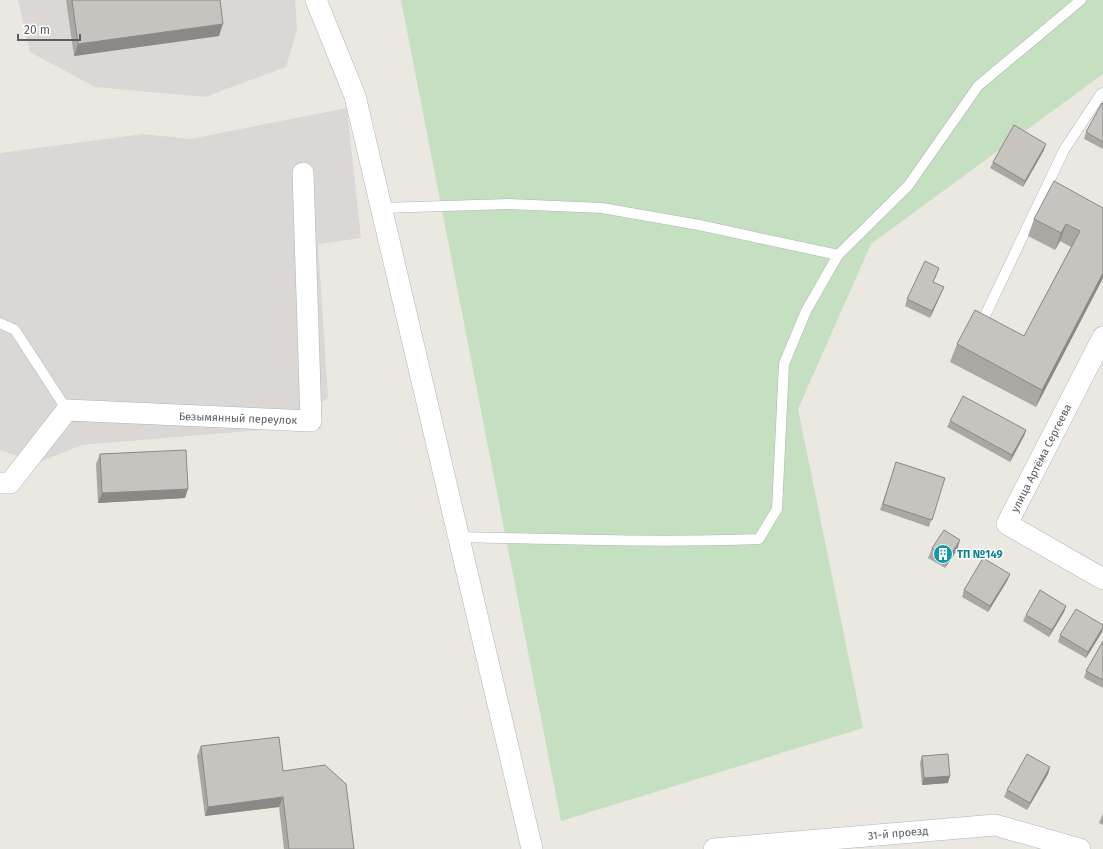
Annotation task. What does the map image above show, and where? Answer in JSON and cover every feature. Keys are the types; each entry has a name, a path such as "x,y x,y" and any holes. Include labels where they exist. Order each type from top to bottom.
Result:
{"street":[{"path":"316,0 355,96 532,849"},
{"name":"Безымянный переулок","path":"67,410 311,421 303,173"},
{"name":"улица Артёма Сергеева","path":"1103,337 1008,524 1103,579"},
{"path":"0,483 10,483 67,410"},
{"name":"31-й проезд","path":"714,849 995,825 1080,849"}],"lane":[{"path":"458,537 584,540 759,540 777,510 784,364 806,311 838,255 908,186 978,86 1081,0"},
{"path":"982,322 1064,150 1101,94 1103,94"},
{"path":"381,208 509,204 602,208 699,225 838,255"},
{"path":"0,323 15,330 67,410"}],"shaded area":[{"path":"18,0 295,0 297,30 286,67 205,97 95,87 30,52"},
{"path":"347,108 361,238 318,244 328,398 285,428 82,445 37,463 0,450 0,153 143,134 190,139"}],"green space":[{"path":"401,0 1103,0 1103,74 871,244 798,409 863,728 561,821"}],"building":[{"path":"72,0 220,0 223,24 78,44"},
{"path":"1102,103 1103,104 1103,142 1086,132"},
{"path":"1014,125 1046,144 1025,181 993,162"},
{"path":"1054,181 1103,208 1103,273 1042,390 957,344 975,310 1024,336 1080,231 1066,224 1061,233 1034,219"},
{"path":"925,261 939,268 933,282 944,287 932,311 907,299"},
{"path":"963,396 1026,430 1012,455 950,421"},
{"path":"186,450 188,489 102,493 100,454"},
{"path":"896,462 945,478 932,520 883,504"},
{"path":"944,530 960,540 948,559 932,548"},
{"path":"983,558 1010,574 990,606 964,590"},
{"path":"1040,590 1066,606 1052,630 1026,615"},
{"path":"1076,609 1103,625 1088,652 1060,635"},
{"path":"1103,641 1103,680 1086,671"},
{"path":"279,737 283,771 325,765 346,784 354,849 289,849 283,797 208,807 201,746"},
{"path":"948,754 950,776 924,778 922,756"},
{"path":"1027,754 1050,767 1030,803 1007,790"}],"place":[{"name":"ТП №149","path":"943,554"}]}
